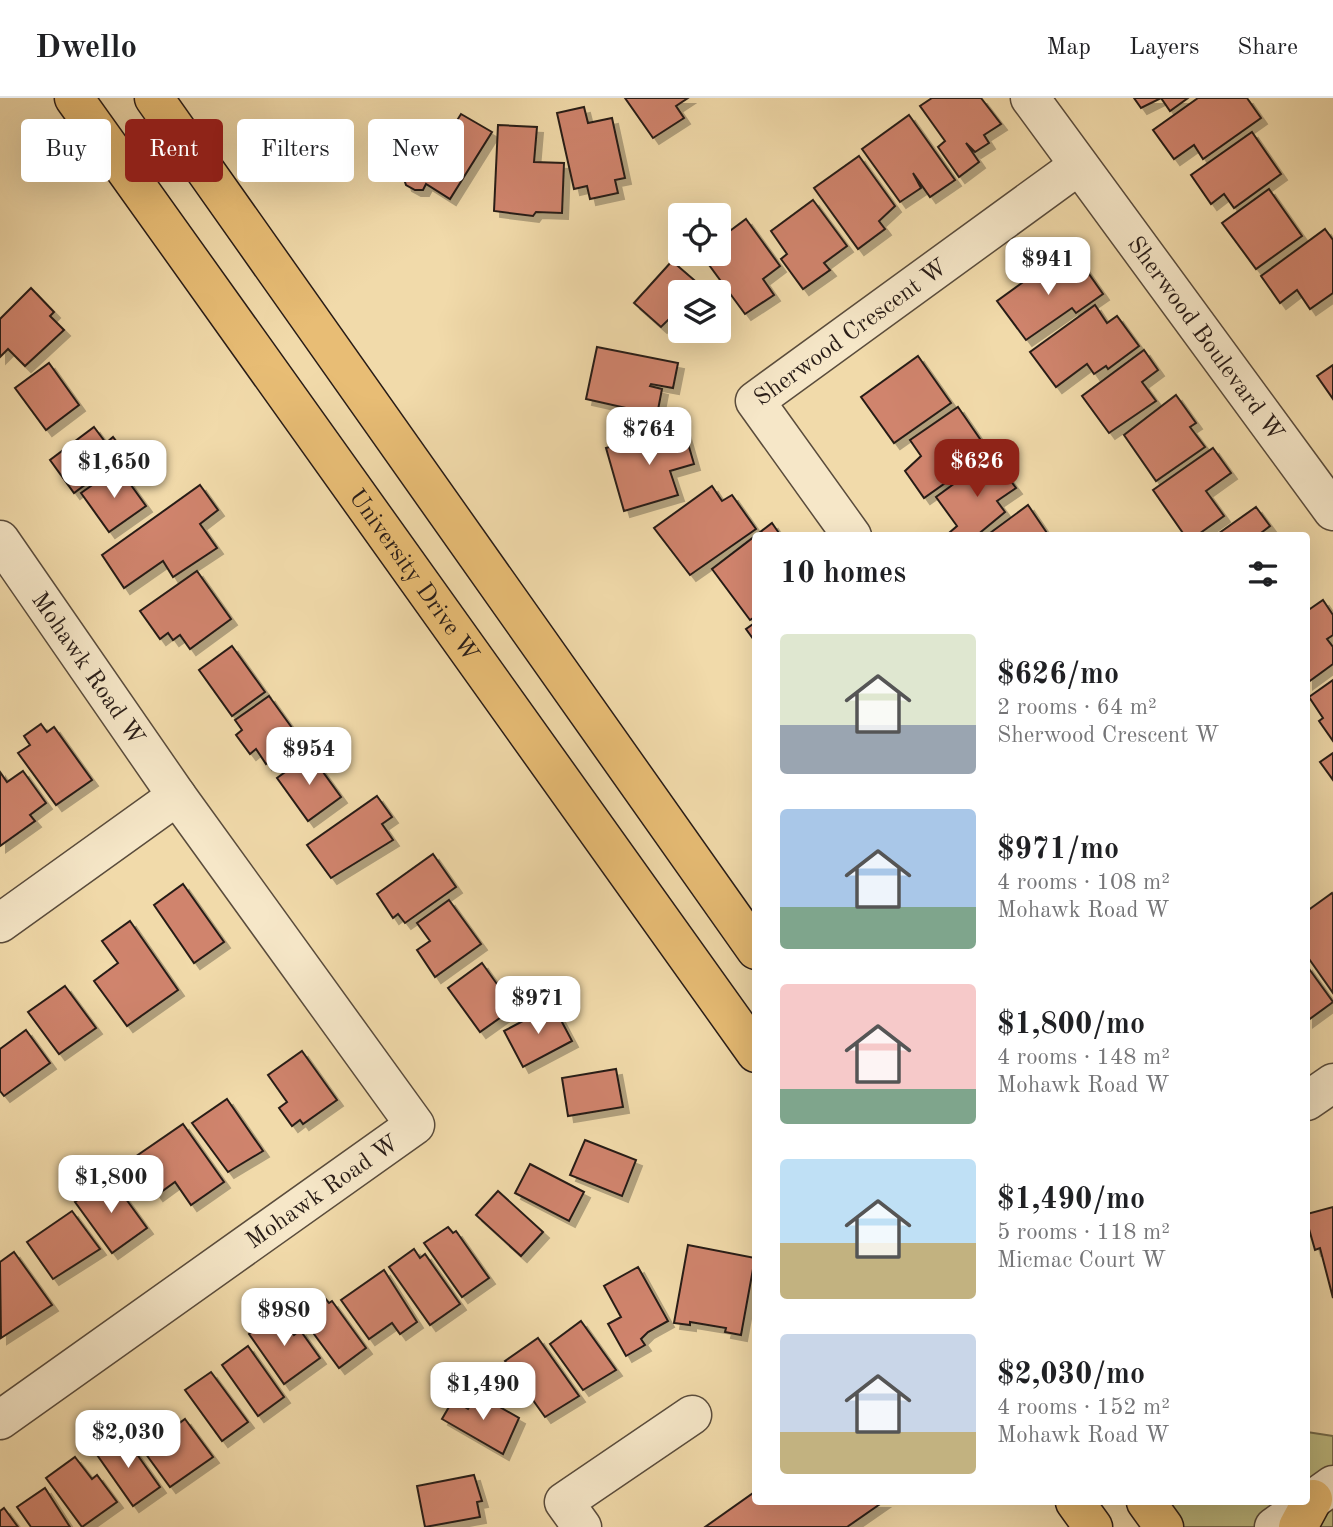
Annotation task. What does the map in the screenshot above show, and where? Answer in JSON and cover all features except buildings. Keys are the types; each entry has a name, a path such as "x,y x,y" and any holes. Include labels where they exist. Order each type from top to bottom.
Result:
{"main road":[{"name":"University Drive W","path":"74,98 752,1047"},
{"path":"159,102 752,944"},
{"path":"1077,1505 1093,1527"},
{"path":"1148,1505 1164,1527"}],"street":[{"name":"Sherwood Boulevard W","path":"1030,98 1333,511"},
{"name":"Sherwood Crescent W","path":"849,532 755,401 1078,166"},
{"name":"Mohawk Road W","path":"0,540 177,796 415,1125 0,1420"},
{"path":"0,923 177,796"},
{"path":"1310,1099 1333,1083"},
{"path":"582,1527 564,1502 692,1415"},
{"path":"1273,1527 1314,1504"}],"shaded area":[{"path":"1310,1432 1333,1436 1333,1527 1164,1527 1148,1505 1310,1505"}]}
